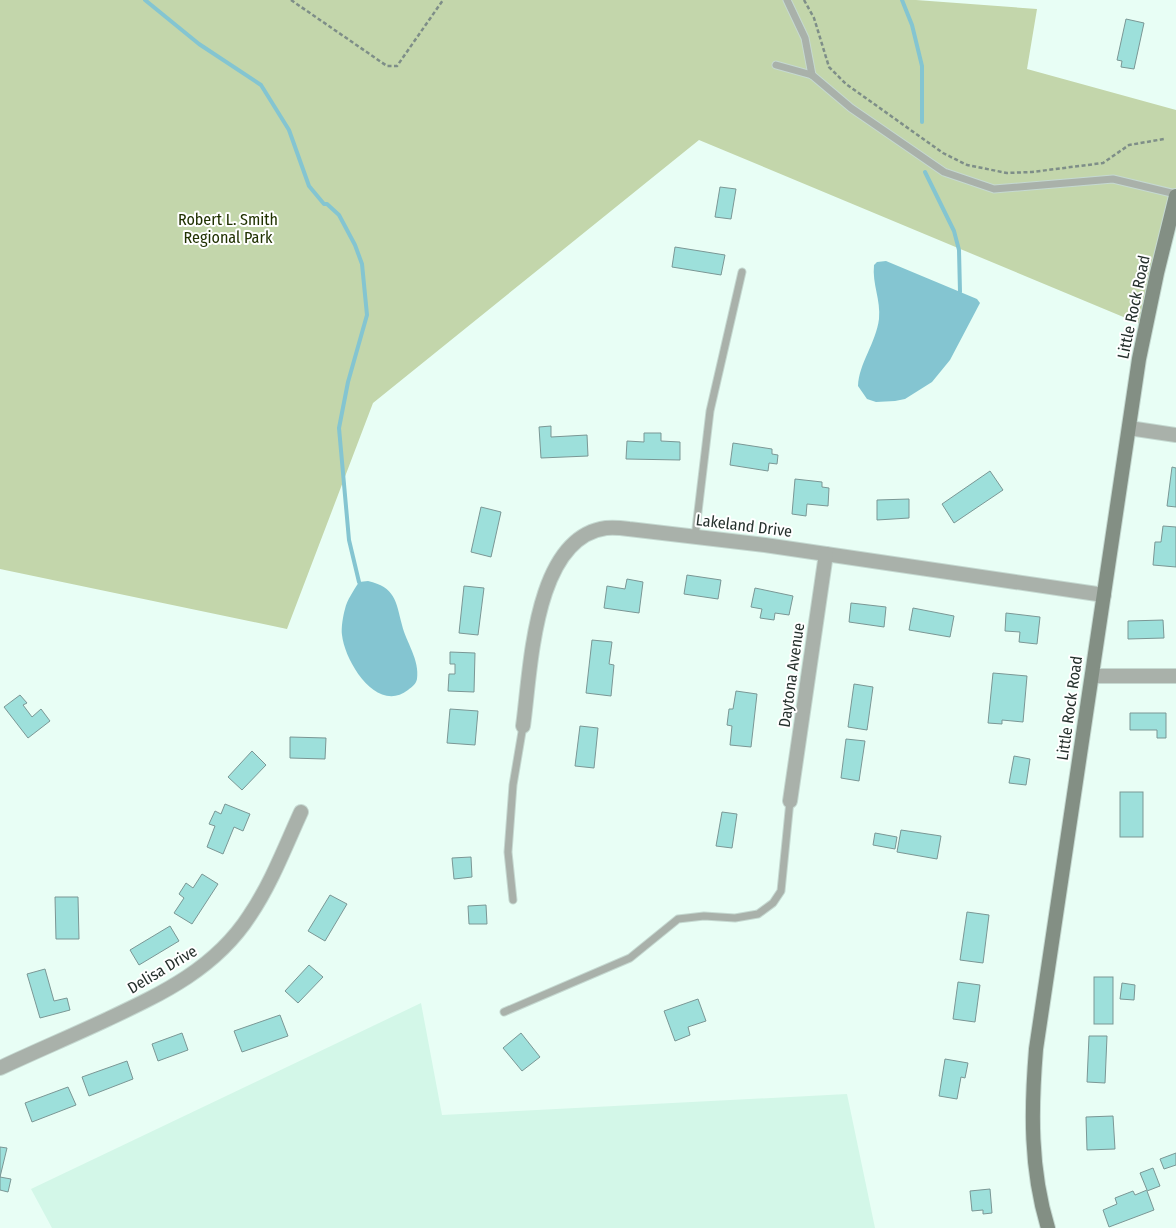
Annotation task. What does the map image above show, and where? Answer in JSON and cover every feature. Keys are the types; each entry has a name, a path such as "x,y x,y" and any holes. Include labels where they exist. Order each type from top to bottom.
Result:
{"main road":[{"name":"Little Rock Road","path":"1048,1228 1038,1190 1034,1156 1032,1092 1036,1049 1145,326 1176,195"}],"street":[{"path":"1129,428 1176,435"},
{"name":"Lakeland Drive","path":"523,726 544,592 554,568 563,554 586,536 607,528 826,554 1104,596"},
{"name":"Daytona Avenue","path":"790,800 826,554"},
{"path":"1092,676 1176,676"},
{"name":"Delisa Drive","path":"0,1068 162,993 201,969 217,955 251,915 274,871 300,812"}],"lane":[{"path":"786,0 806,38 812,75"},
{"path":"776,65 812,75 851,108 944,172 994,189 1113,179 1176,195"},
{"path":"695,537 710,411 735,310 742,272"},
{"path":"513,900 508,852 513,785 523,726"},
{"path":"504,1012 630,958 678,919 704,916 735,918 758,914 773,903 781,891 790,800"}],"path":[{"path":"291,0 387,66 397,66 443,0"},
{"path":"804,0 814,18 829,67 846,84 943,153 967,164 1007,173 1041,171 1104,163 1129,145 1164,139"}],"shaded area":[{"path":"421,1003 442,1115 847,1094 875,1228 52,1228 31,1189"}],"green space":[{"name":"Robert L. Smith Regional Park","path":"0,0 916,0 1037,9 1027,69 1176,110 1176,196 1145,326 699,140 373,403 287,629 0,569"}],"water":[{"path":"886,261 977,299 980,303 950,360 932,382 905,399 876,402 867,399 858,386 861,369 875,336 879,319 874,265 877,262"},
{"path":"368,581 384,587 393,596 416,665 417,679 415,684 396,696 385,695 374,690 364,682 356,671 344,646 342,629 346,606 359,582"}],"building":[{"path":"1126,19 1144,23 1134,69 1121,67 1122,61 1117,60"},
{"path":"720,187 736,189 731,219 715,217"},
{"path":"675,247 725,255 721,275 672,267"},
{"path":"551,426 551,437 587,435 588,456 541,458 539,427"},
{"path":"644,433 661,433 661,441 680,442 680,460 626,459 627,441 644,442"},
{"path":"733,443 772,449 772,454 778,455 777,464 769,463 768,471 730,465"},
{"path":"1172,467 1176,468 1176,507 1167,506"},
{"path":"990,471 1003,490 954,523 942,504"},
{"path":"795,479 822,482 822,487 829,488 828,506 807,504 806,516 792,514"},
{"path":"909,499 909,518 877,520 877,500"},
{"path":"481,507 501,512 491,557 471,552"},
{"path":"1163,526 1176,527 1176,567 1153,565 1155,542 1161,542"},
{"path":"687,575 721,580 718,599 684,594"},
{"path":"627,579 643,582 639,613 604,608 607,586 625,589"},
{"path":"464,586 484,588 478,635 459,633"},
{"path":"755,588 793,596 789,615 775,613 774,620 760,618 762,609 751,607"},
{"path":"851,603 886,607 884,627 849,622"},
{"path":"913,608 954,616 950,637 909,630"},
{"path":"1006,613 1040,617 1037,644 1019,642 1020,632 1005,631"},
{"path":"1163,620 1164,638 1128,639 1128,621"},
{"path":"592,640 612,642 609,664 614,665 611,696 586,693"},
{"path":"450,652 475,653 474,692 448,691 449,674 455,674 455,664 450,664"},
{"path":"993,673 1027,676 1023,722 1002,720 1002,724 988,723"},
{"path":"854,684 873,687 867,730 848,727"},
{"path":"736,691 757,694 751,747 730,745 732,726 727,725 729,709 733,709"},
{"path":"20,695 27,703 23,705 32,717 41,709 50,721 28,738 4,707"},
{"path":"450,709 478,711 475,745 447,743"},
{"path":"1130,713 1166,713 1166,738 1157,738 1157,730 1130,730"},
{"path":"580,726 598,728 594,768 575,766"},
{"path":"290,737 326,738 325,759 290,758"},
{"path":"846,739 865,741 859,781 841,778"},
{"path":"252,751 266,765 242,790 228,777"},
{"path":"1014,756 1030,759 1026,785 1009,783"},
{"path":"1120,792 1143,792 1143,837 1120,837"},
{"path":"225,804 250,814 243,831 234,827 223,854 207,847 215,826 209,824 215,811 221,814"},
{"path":"722,812 737,814 732,848 716,846"},
{"path":"901,830 941,836 937,859 897,852"},
{"path":"875,833 897,837 895,849 873,845"},
{"path":"471,857 472,877 454,879 452,858"},
{"path":"202,874 218,884 192,924 174,913 184,898 179,894 186,883 193,888"},
{"path":"330,895 347,904 325,941 308,931"},
{"path":"55,897 78,897 79,939 56,939"},
{"path":"486,905 487,924 469,924 468,906"},
{"path":"967,912 989,915 983,963 960,960"},
{"path":"170,926 179,941 139,965 130,950"},
{"path":"309,965 323,977 298,1003 285,991"},
{"path":"45,969 54,1001 67,998 70,1010 40,1018 27,974"},
{"path":"1094,977 1113,977 1113,1024 1094,1024"},
{"path":"958,982 980,985 975,1022 953,1019"},
{"path":"1122,983 1135,985 1134,1000 1120,999"},
{"path":"698,999 706,1021 688,1027 690,1035 675,1041 664,1011"},
{"path":"280,1015 288,1036 242,1052 234,1031"},
{"path":"182,1033 188,1050 158,1061 152,1044"},
{"path":"521,1033 540,1057 522,1071 503,1048"},
{"path":"1089,1036 1107,1036 1105,1083 1087,1082"},
{"path":"945,1059 968,1063 965,1078 961,1077 957,1099 939,1096"},
{"path":"127,1061 133,1079 89,1096 82,1077"},
{"path":"68,1087 76,1105 32,1122 25,1103"},
{"path":"1113,1116 1115,1149 1087,1150 1086,1117"},
{"path":"0,1147 7,1148 0,1177"},
{"path":"1176,1153 1176,1165 1164,1169 1160,1159"},
{"path":"1153,1168 1160,1186 1147,1191 1154,1210 1109,1227 1103,1210 1117,1204 1115,1198 1133,1191 1135,1195 1147,1190 1140,1173"},
{"path":"0,1177 11,1179 8,1192 0,1190"},
{"path":"990,1189 992,1213 983,1214 983,1210 972,1211 970,1191"}],"waterway":[{"path":"145,0 199,44 261,85 289,130 309,186 324,204 327,204 339,215 355,245 362,264 367,315 348,382 339,428 349,540 359,582"},
{"path":"902,0 912,25 922,66 922,122"},
{"path":"925,172 954,231 959,250 960,292"}]}
